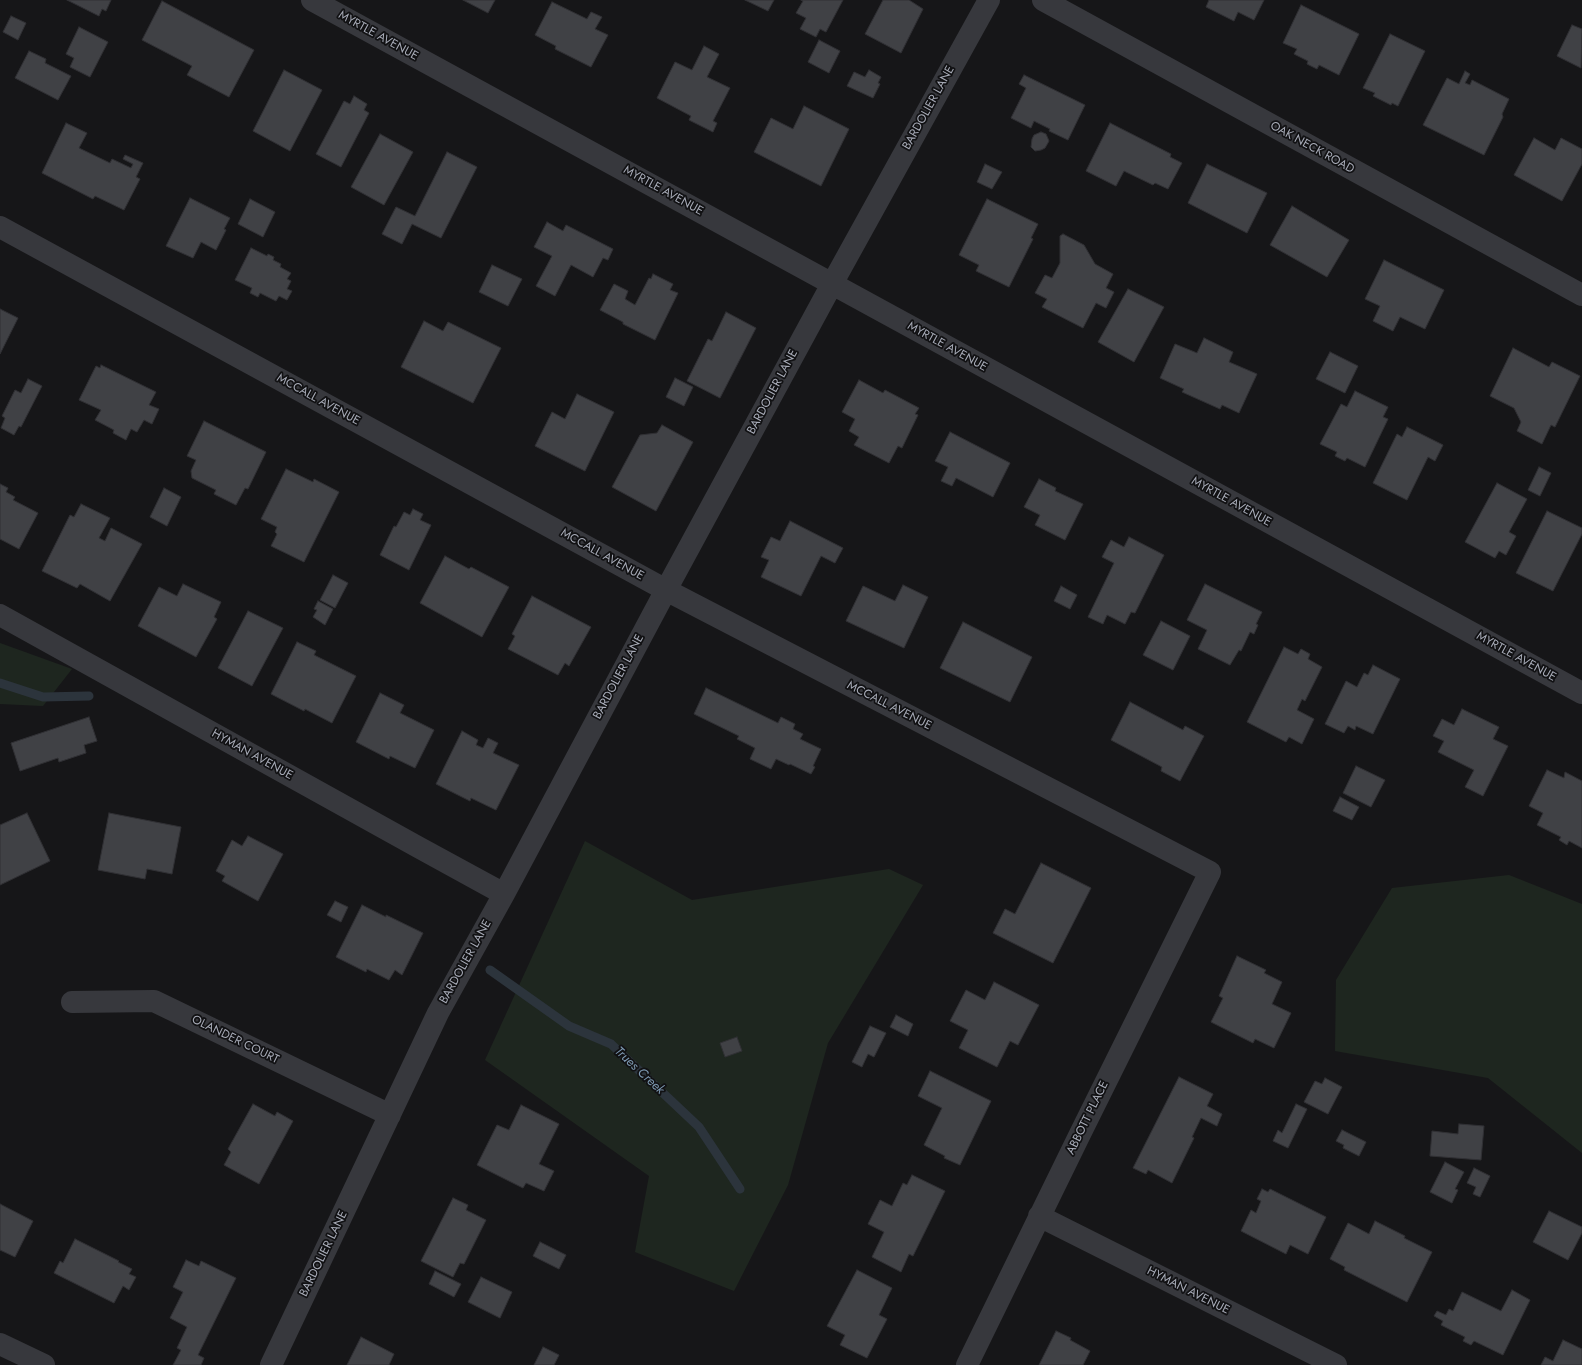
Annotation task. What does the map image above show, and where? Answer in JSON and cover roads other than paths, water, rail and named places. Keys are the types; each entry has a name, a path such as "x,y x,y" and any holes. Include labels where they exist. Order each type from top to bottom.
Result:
{"street":[{"name":"MYRTLE AVENUE","path":"312,0 1582,693"},
{"name":"BARDOLIER LANE","path":"271,1365 438,1013 504,894 666,590 832,284 989,0"},
{"name":"OAK NECK ROAD","path":"1043,0 1582,296"},
{"name":"MCCALL AVENUE","path":"0,227 666,590 1210,872"},
{"name":"HYMAN AVENUE","path":"0,614 504,894"},
{"name":"ABBOTT PLACE","path":"967,1365 1210,872"},
{"name":"OLANDER COURT","path":"72,1002 154,1001 390,1115"},
{"name":"HYMAN AVENUE","path":"1040,1216 1336,1365"},
{"path":"0,1344 44,1365"}],"waterway":[{"name":"Trues Creek","path":"0,683 43,697 89,696"},
{"name":"Trues Creek","path":"490,970 569,1026 611,1044 699,1127 740,1189"}]}
